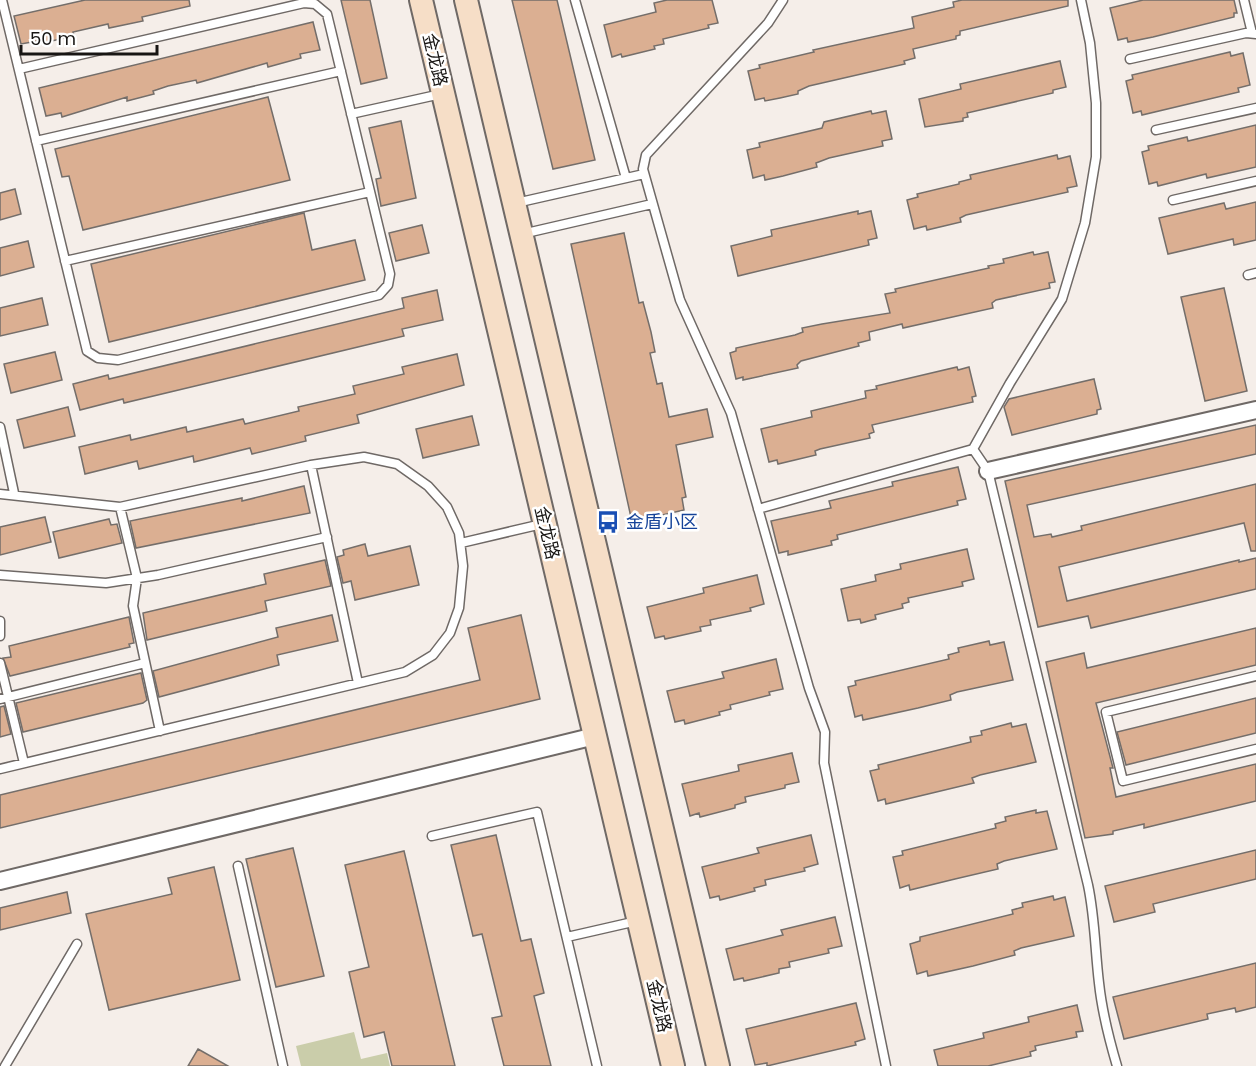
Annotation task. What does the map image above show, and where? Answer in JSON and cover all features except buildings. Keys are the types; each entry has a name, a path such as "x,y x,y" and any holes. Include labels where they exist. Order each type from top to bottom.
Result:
{"main road":[{"name":"金龙路","path":"421,0 673,1066"},
{"path":"466,0 718,1066"}],"street":[{"path":"988,471 1256,410"},
{"path":"0,880 595,736"}],"lane":[{"path":"2,0 87,351 98,357 118,360 379,295 388,285 390,274 327,14 315,4 304,3 19,69"},
{"path":"575,0 626,178"},
{"path":"783,0 768,23 646,155 644,174 684,310 731,413 809,688 825,732 824,763 886,1066"},
{"path":"758,509 973,449 1010,383 1062,300 1085,223 1096,157 1096,102 1090,43 1081,0"},
{"path":"1130,59 1254,34 1244,0"},
{"path":"36,141 341,71"},
{"path":"351,114 443,93"},
{"path":"1156,130 1256,108"},
{"path":"514,204 644,174"},
{"path":"1173,200 1256,181"},
{"path":"65,261 370,192"},
{"path":"521,234 652,204"},
{"path":"0,427 14,493"},
{"path":"973,449 988,471 1091,901 1099,982 1107,1033 1117,1065 1106,1066"},
{"path":"0,494 14,493 120,507 311,465 364,457 398,464 438,496 454,520 461,543 463,566 459,608 443,644 433,655 405,672 0,769"},
{"path":"311,465 358,683"},
{"path":"120,507 136,578 133,606 160,731"},
{"path":"461,543 544,523"},
{"path":"0,575 105,583 327,537"},
{"path":"0,621 0,636"},
{"path":"0,663 4,698 24,764"},
{"path":"4,698 145,663"},
{"path":"1256,676 1106,712 1123,781 1256,750"},
{"path":"432,836 537,812 597,1066"},
{"path":"238,866 283,1066"},
{"path":"567,937 639,920"},
{"path":"5,1066 77,944"}],"green space":[{"path":"354,1032 361,1059 387,1053 390,1066 301,1066 296,1046"}],"place":[{"name":"金盾小区","path":"608,522"}]}
